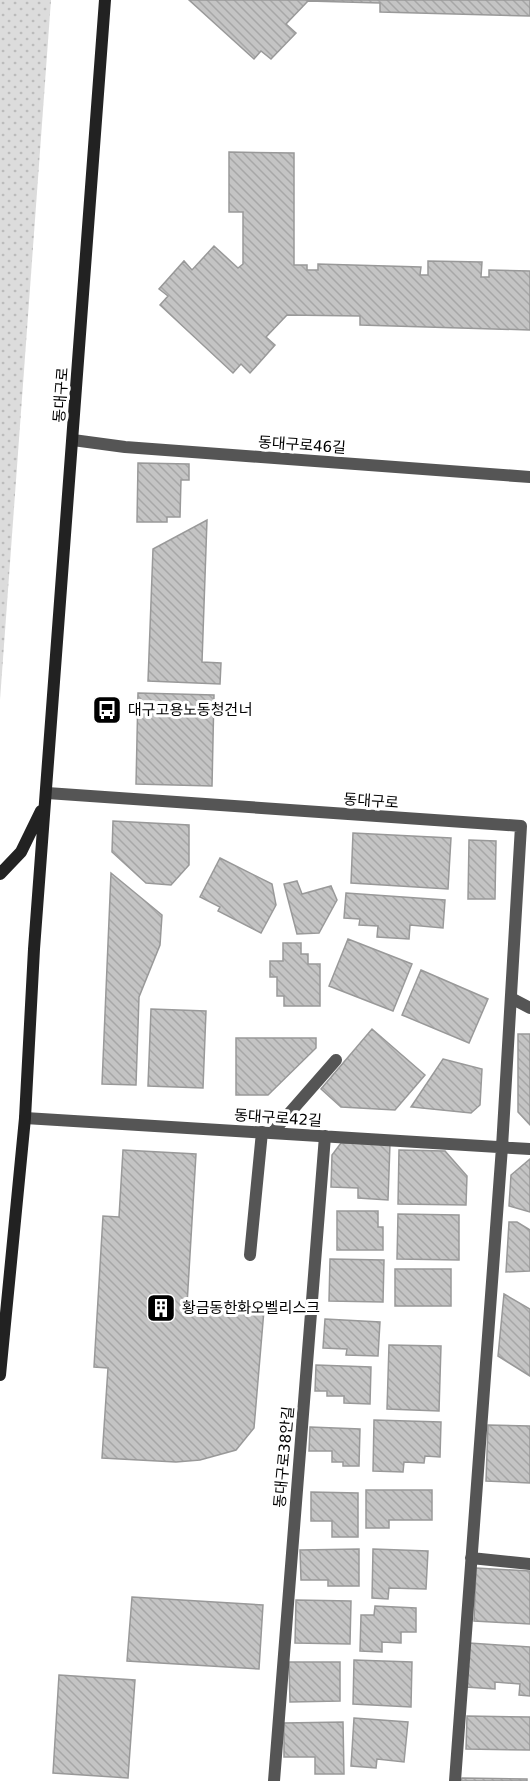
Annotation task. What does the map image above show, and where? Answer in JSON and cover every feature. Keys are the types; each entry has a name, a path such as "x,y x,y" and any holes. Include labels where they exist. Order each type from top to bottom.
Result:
{"main road":[{"name":"동대구로","path":"0,1376 25,1118 105,0"},
{"path":"0,874 21,852 47,795"}],"street":[{"name":"동대구로46길","path":"73,440 125,447 530,477"},
{"name":"동대구로","path":"47,795 521,826 502,1147"},
{"path":"511,998 530,1008"},
{"path":"250,1255 267,1132 336,1060"},
{"name":"동대구로42길","path":"25,1118 530,1149"},
{"name":"동대구로38안길","path":"274,1781 325,1136"},
{"path":"455,1781 502,1147"},
{"path":"471,1558 530,1564"}],"shaded area":[{"path":"0,0 51,0 0,700"}],"building":[{"path":"189,0 530,0 530,16 380,12 380,3 308,1 286,24 296,33 271,59 261,51 254,59"},
{"path":"229,152 294,153 294,265 307,265 307,270 318,270 318,264 421,267 420,275 428,275 428,261 482,262 481,277 489,277 489,270 530,271 530,330 360,325 360,316 287,315 266,337 275,345 250,373 241,364 233,373 160,305 168,296 159,289 184,261 192,270 214,246 238,268 243,264 243,212 229,212"},
{"path":"138,463 189,464 189,480 181,480 180,517 167,517 167,522 137,522"},
{"path":"207,520 202,662 221,663 220,684 148,681 153,549"},
{"path":"138,693 214,695 212,786 136,784"},
{"path":"113,821 189,825 189,865 171,885 146,883 112,852"},
{"path":"353,833 451,838 448,889 351,883"},
{"path":"469,840 496,841 495,899 468,899"},
{"path":"220,858 272,884 276,905 261,933 218,911 220,907 200,897"},
{"path":"111,873 162,915 160,945 139,997 136,1085 102,1084"},
{"path":"297,881 302,894 331,886 337,900 319,933 297,934 284,884"},
{"path":"346,893 445,900 443,928 410,925 409,939 377,937 378,926 359,925 360,919 344,918"},
{"path":"348,939 412,964 393,1011 329,986"},
{"path":"283,943 301,943 301,954 308,954 308,964 320,964 320,1006 284,1006 284,996 277,996 277,977 270,977 270,961 283,961"},
{"path":"421,970 488,999 469,1043 402,1015"},
{"path":"151,1009 206,1011 203,1088 148,1086"},
{"path":"372,1029 425,1075 395,1110 341,1107 321,1089"},
{"path":"518,1034 530,1034 530,1125 518,1112"},
{"path":"236,1038 316,1038 316,1048 268,1095 236,1095"},
{"path":"443,1059 482,1069 480,1105 471,1113 411,1107"},
{"path":"341,1143 390,1144 388,1200 358,1198 358,1188 331,1187 332,1155"},
{"name":"황금동한화오벨리스크","path":"123,1150 196,1154 187,1305 264,1310 254,1428 236,1450 200,1460 176,1462 102,1458 108,1368 94,1367 103,1216 119,1217"},
{"path":"399,1150 445,1151 467,1176 466,1205 398,1204"},
{"path":"530,1159 530,1212 509,1206 511,1175"},
{"path":"337,1211 378,1211 378,1227 383,1227 383,1250 337,1250"},
{"path":"398,1214 459,1215 459,1260 397,1259"},
{"path":"509,1222 517,1222 530,1230 530,1271 506,1272"},
{"path":"330,1259 384,1260 383,1302 329,1301"},
{"path":"395,1269 451,1269 451,1306 395,1306"},
{"path":"504,1294 530,1309 530,1376 498,1356"},
{"path":"325,1319 380,1322 378,1356 346,1355 347,1349 323,1348"},
{"path":"389,1345 441,1346 439,1411 387,1409"},
{"path":"316,1365 371,1367 370,1404 344,1403 344,1396 327,1396 327,1391 315,1391"},
{"path":"374,1420 441,1422 440,1457 425,1456 424,1463 404,1462 403,1472 373,1471"},
{"path":"488,1425 530,1426 530,1483 486,1481"},
{"path":"310,1427 360,1429 359,1466 343,1466 343,1462 332,1462 332,1451 309,1451"},
{"path":"366,1490 432,1490 432,1520 389,1520 389,1528 366,1528"},
{"path":"311,1492 358,1493 358,1537 332,1537 332,1521 311,1521"},
{"path":"359,1549 359,1586 328,1586 328,1580 301,1580 300,1550"},
{"path":"373,1549 428,1551 426,1589 389,1588 388,1599 372,1598"},
{"path":"476,1568 530,1571 530,1624 474,1621"},
{"path":"132,1597 263,1605 259,1669 127,1661"},
{"path":"296,1600 351,1601 350,1644 295,1643"},
{"path":"375,1606 416,1608 416,1632 401,1632 401,1643 382,1642 382,1652 360,1651 361,1615 374,1615"},
{"path":"469,1643 530,1647 530,1696 519,1695 520,1684 495,1682 495,1689 466,1687"},
{"path":"354,1660 412,1662 411,1707 353,1704"},
{"path":"289,1662 340,1662 340,1701 290,1702"},
{"path":"59,1675 135,1680 128,1778 53,1773"},
{"path":"467,1716 530,1717 530,1750 466,1749"},
{"path":"354,1718 408,1722 404,1762 377,1759 376,1768 351,1766"},
{"path":"343,1722 344,1774 315,1774 315,1757 284,1757 284,1723"},
{"path":"462,1778 527,1779 527,1781 461,1781"}],"place":[{"name":"대구고용노동청건너","path":"107,710"},
{"name":"황금동한화오벨리스크","path":"161,1308"}]}
